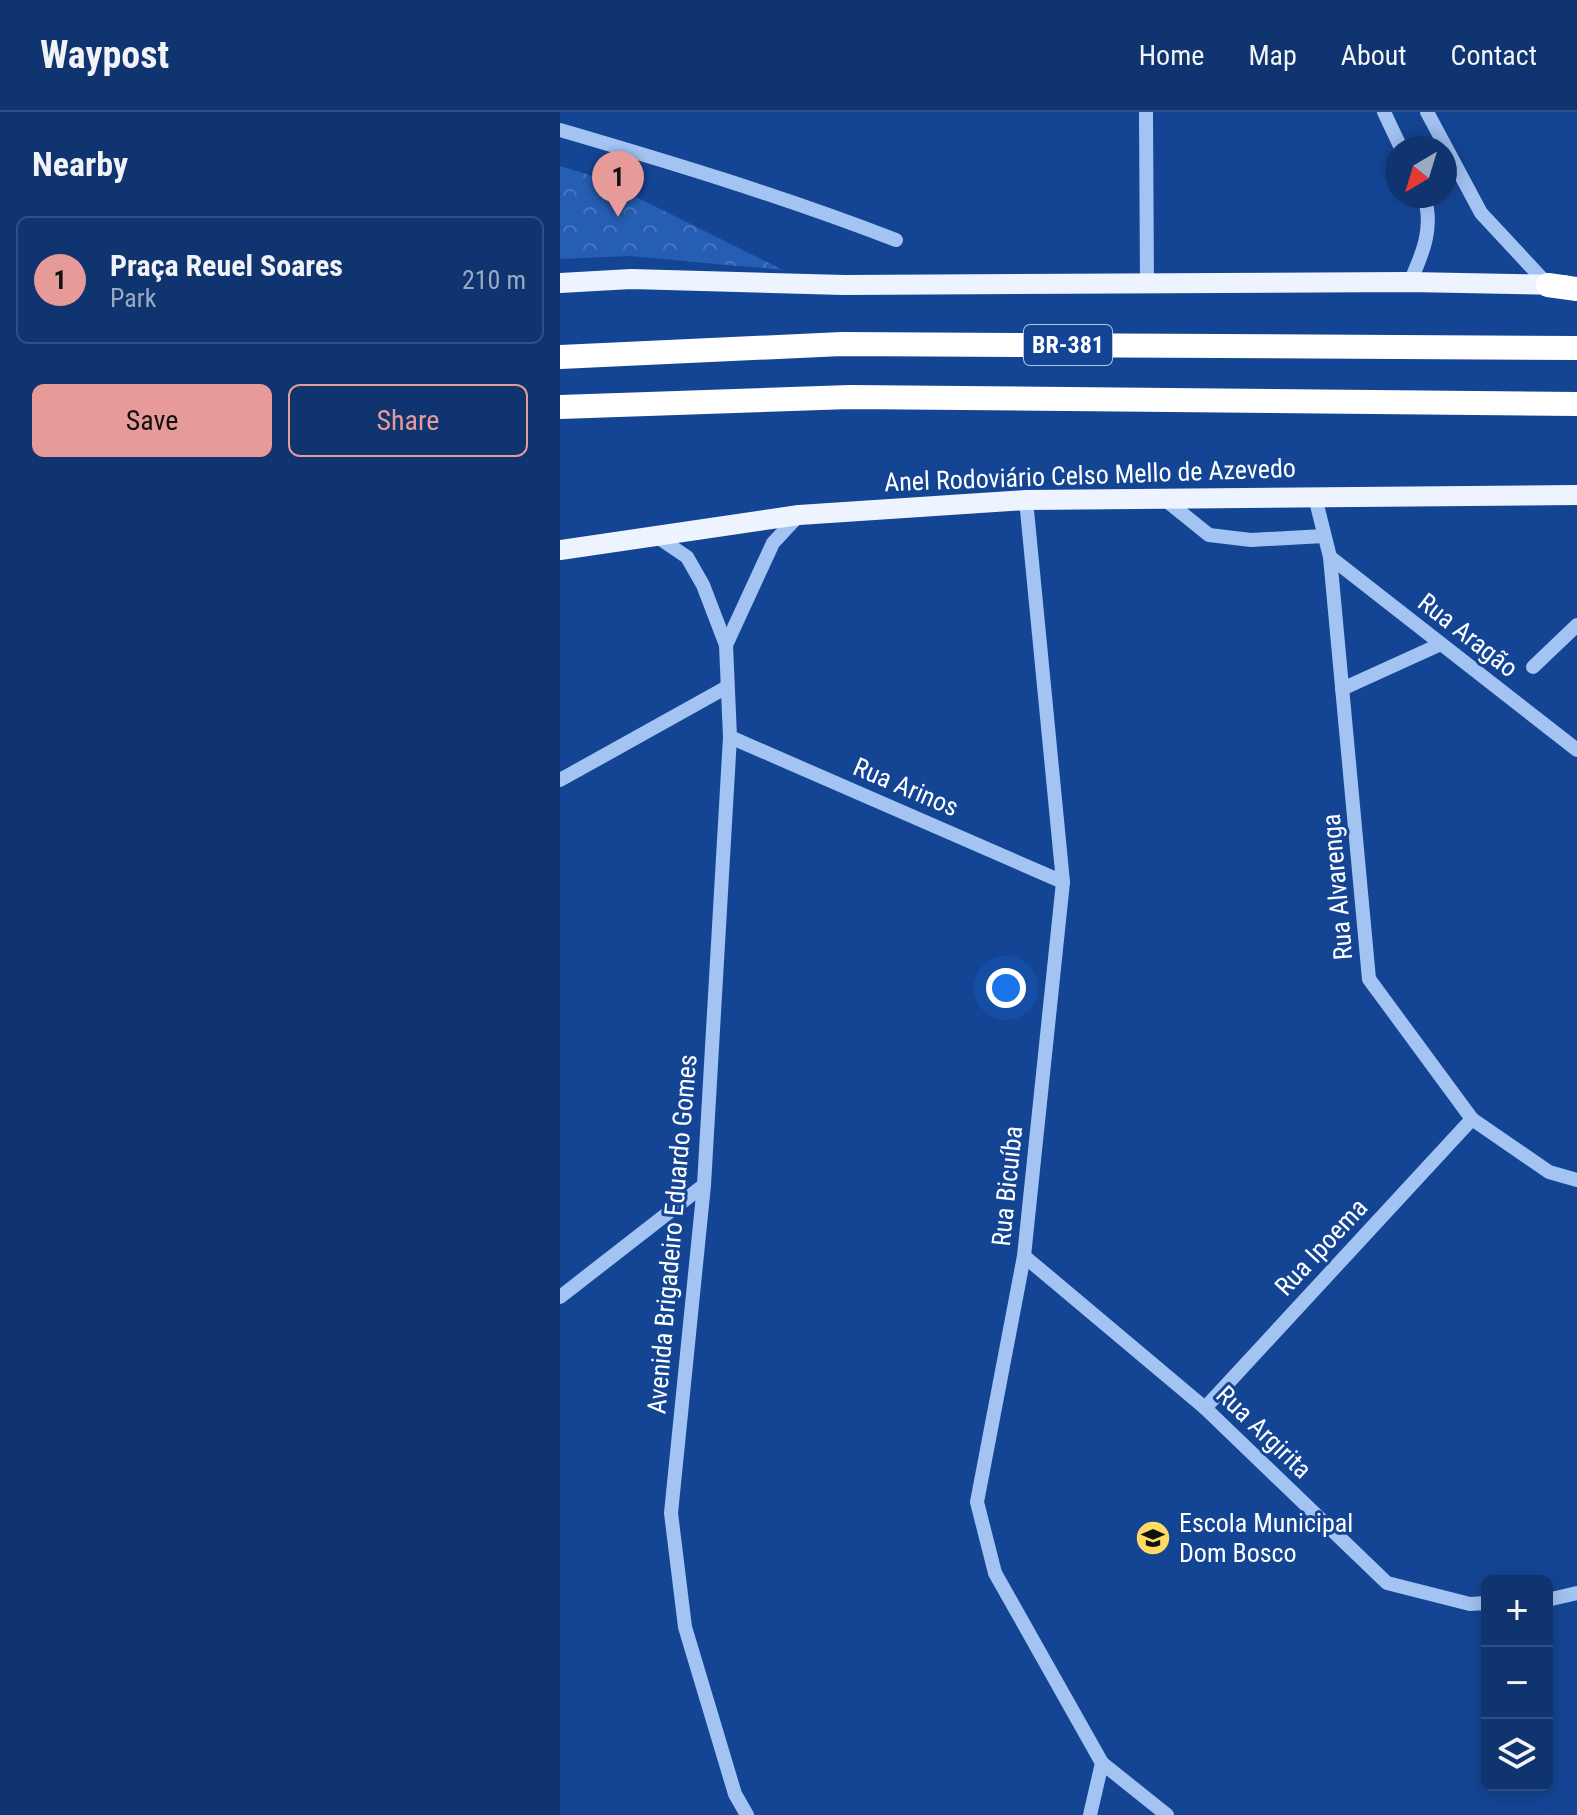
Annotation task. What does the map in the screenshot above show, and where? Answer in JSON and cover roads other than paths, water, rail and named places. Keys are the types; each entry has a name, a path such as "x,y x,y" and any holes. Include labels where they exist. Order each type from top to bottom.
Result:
{"highway":[{"path":"1548,285 1577,287"},
{"name":"BR-381","path":"560,357 842,344 1577,348"},
{"name":"BR-381","path":"560,407 850,397 1577,404"}],"main road":[{"path":"560,283 631,279 844,285 1410,282 1548,285"},
{"name":"Anel Rodoviário Celso Mello de Azevedo","path":"560,550 799,515 1026,500 1577,495"}],"street":[{"path":"1146,112 1147,284"},
{"path":"1384,112 1395,136"},
{"path":"1427,112 1481,213 1548,285"},
{"path":"560,130 689,167 896,240"},
{"path":"1410,282 1423,253 1430,219 1427,208"},
{"name":"Rua Alvarenga","path":"1315,497 1330,557 1369,979 1472,1119 1549,1172 1577,1180"},
{"path":"1163,498 1209,535 1251,540 1324,536"},
{"name":"Rua Bicuíba","path":"1026,500 1063,882 1024,1256 977,1502 995,1573 1102,1763 1167,1815"},
{"name":"Avenida Brigadeiro Eduardo Gomes","path":"726,645 773,543 799,515"},
{"name":"Avenida Brigadeiro Eduardo Gomes","path":"656,536 687,557 703,585 726,645 730,737 704,1185 671,1513 685,1627 735,1794 747,1815"},
{"name":"Rua Aragão","path":"1330,557 1577,750"},
{"path":"1533,667 1577,625"},
{"path":"1342,689 1441,644"},
{"path":"560,780 727,687"},
{"name":"Rua Arinos","path":"730,737 1063,882"},
{"name":"Rua Ipoema","path":"1205,1408 1472,1119"},
{"path":"560,1297 704,1185"},
{"name":"Rua Argirita","path":"1024,1256 1205,1408 1387,1583 1470,1604 1481,1603"},
{"path":"1553,1599 1577,1593"},
{"path":"1090,1815 1102,1763"}],"place":[{"name":"Praça Reuel Soares","path":"618,217"},
{"name":"Escola Municipal Dom Bosco","path":"1153,1538"}]}
